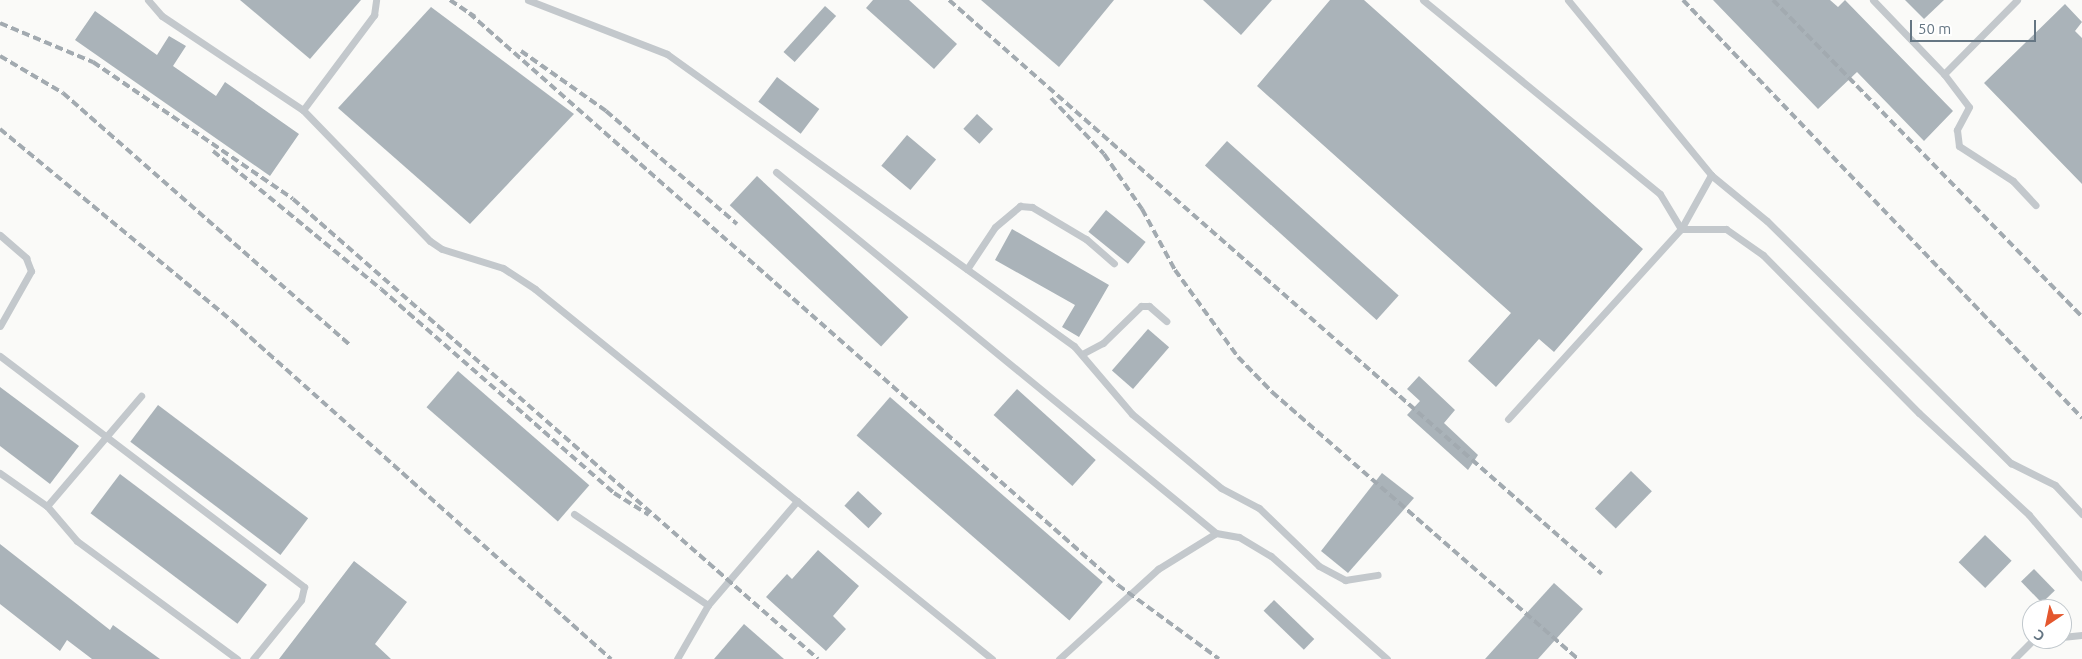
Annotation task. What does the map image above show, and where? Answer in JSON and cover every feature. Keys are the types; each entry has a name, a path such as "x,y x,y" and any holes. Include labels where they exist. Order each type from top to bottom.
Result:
{"lane":[{"path":"148,0 162,16 303,110 430,241 442,250 503,268 535,289 992,659"},
{"path":"303,110 374,15 376,0"},
{"path":"528,0 667,54 967,269 1082,354 1132,414 1221,488 1259,508 1319,566 1345,580 1378,575"},
{"path":"1422,0 1660,194 1681,229"},
{"path":"1568,0 1711,174 1767,221 2011,463 2055,485 2082,514"},
{"path":"1873,0 1944,74 1969,107 1957,130 1959,146 2013,181 2035,205"},
{"path":"1944,74 2017,0"},
{"path":"776,172 1216,533 1238,537 1271,556 1387,659"},
{"path":"1508,419 1681,229 1711,174"},
{"path":"967,269 995,227 1020,206 1032,207 1086,238 1114,263"},
{"path":"1681,229 1726,229 1763,255 1919,413 2029,516 2082,577"},
{"path":"0,236 26,258 31,271 0,326"},
{"path":"1082,354 1103,343 1141,306 1149,306 1166,321"},
{"path":"0,356 104,439 304,587 301,600 253,659"},
{"path":"47,506 140,396"},
{"path":"0,473 47,506 77,541 237,659"},
{"path":"677,659 708,605 797,501"},
{"path":"574,514 708,605"},
{"path":"1059,659 1158,569 1216,533"},
{"path":"2014,659 2025,649"}],"building":[{"path":"240,0 361,0 310,59"},
{"path":"873,0 909,0 957,44 934,69 866,8"},
{"path":"981,0 1114,0 1059,67"},
{"path":"1203,0 1272,0 1241,35"},
{"path":"1330,0 1364,0 1643,249 1554,352 1539,339 1496,387 1468,361 1511,313 1257,86"},
{"path":"1713,0 1830,0 1838,7 1845,0 1953,111 1924,141 1857,72 1818,109"},
{"path":"1905,0 1944,0 1924,19"},
{"path":"2065,4 2082,22 2075,31 2082,38 2082,184 1984,83"},
{"path":"825,6 836,16 795,62 784,52"},
{"path":"431,7 574,114 470,224 338,108"},
{"path":"95,11 157,55 169,36 186,46 173,66 216,96 225,82 299,134 270,176 75,40"},
{"path":"777,77 819,109 801,134 758,102"},
{"path":"977,114 993,129 979,144 963,129"},
{"path":"907,135 936,159 910,190 881,166"},
{"path":"1227,141 1399,296 1377,320 1205,166"},
{"path":"757,176 908,317 881,346 730,205"},
{"path":"1106,210 1146,242 1128,264 1088,232"},
{"path":"1012,229 1109,285 1079,337 1062,327 1075,305 995,260"},
{"path":"1148,329 1169,347 1133,389 1112,371"},
{"path":"458,371 589,485 558,521 427,407"},
{"path":"1419,376 1455,410 1444,423 1478,455 1468,470 1407,415 1420,401 1407,389"},
{"path":"0,387 79,446 50,484 0,446"},
{"path":"1017,389 1096,460 1072,486 994,415"},
{"path":"890,397 1103,582 1069,620 857,435"},
{"path":"158,405 308,518 280,555 130,442"},
{"path":"1631,471 1652,491 1616,529 1595,508"},
{"path":"1382,473 1414,498 1348,573 1321,551"},
{"path":"120,474 267,585 237,624 91,513"},
{"path":"858,491 882,514 868,528 844,506"},
{"path":"1985,535 2012,561 1985,588 1959,562"},
{"path":"0,544 110,630 113,625 160,659 92,659 67,640 60,651 0,604"},
{"path":"818,550 859,586 833,616 846,629 826,651 766,597 787,574 792,579"},
{"path":"354,561 407,602 375,644 391,659 279,659"},
{"path":"2034,569 2055,591 2046,599 2038,599 2021,582"},
{"path":"1554,583 1583,609 1538,659 1485,659"},
{"path":"1274,600 1314,639 1304,650 1264,611"},
{"path":"744,624 784,659 714,659"}],"railway":[{"path":"450,0 475,17"},
{"path":"949,0 1602,574"},
{"path":"1683,0 2082,418"},
{"path":"1773,0 2082,317"},
{"path":"469,13 1118,585 1219,659"},
{"path":"0,23 93,62 293,199 818,659"},
{"path":"521,51 606,111 737,224"},
{"path":"0,56 63,93 350,345"},
{"path":"1051,98 1104,154 1142,209 1175,270 1238,357 1272,392 1578,659"},
{"path":"0,129 232,321 611,659"},
{"path":"213,151 381,289 614,493 649,515"}]}
